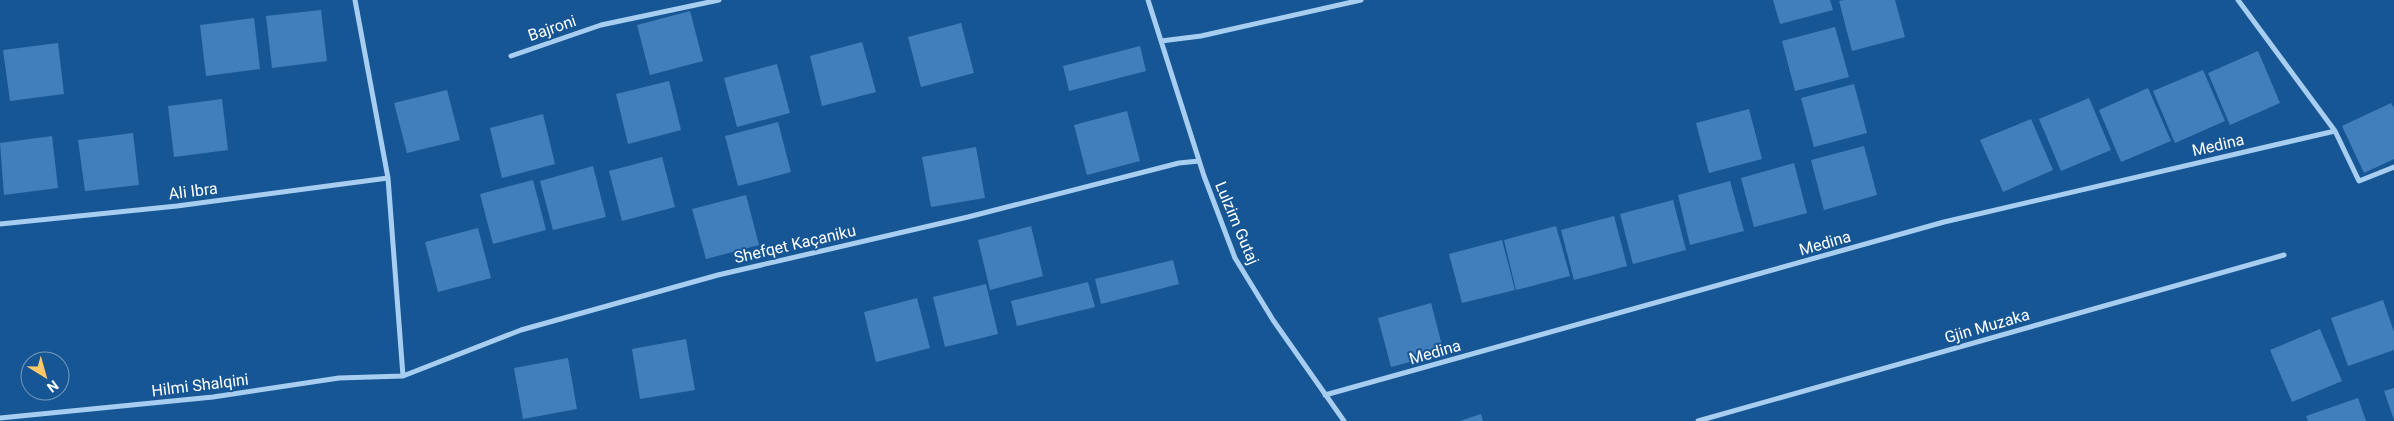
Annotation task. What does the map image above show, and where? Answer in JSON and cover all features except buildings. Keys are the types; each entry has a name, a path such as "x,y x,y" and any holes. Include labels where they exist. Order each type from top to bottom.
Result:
{"street":[{"path":"355,0 388,178 403,376"},
{"name":"Bajroni","path":"511,56 601,25 719,0"},
{"name":"Lulzim Gutaj","path":"1148,0 1199,161 1235,258 1273,320 1344,421"},
{"path":"1161,41 1201,36 1361,0"},
{"path":"2238,0 2335,131 2359,180 2394,167"},
{"name":"Medina","path":"1325,395 1944,222 2335,131"},
{"name":"Shefqet Kaçaniku","path":"403,376 521,330 718,274 968,217 1178,163 1199,161"},
{"name":"Ali Ibra","path":"0,224 177,206 388,178"},
{"name":"Gjin Muzaka","path":"1698,421 2284,255"},
{"name":"Hilmi Shalqini","path":"0,418 213,397 339,378 403,376"}]}
